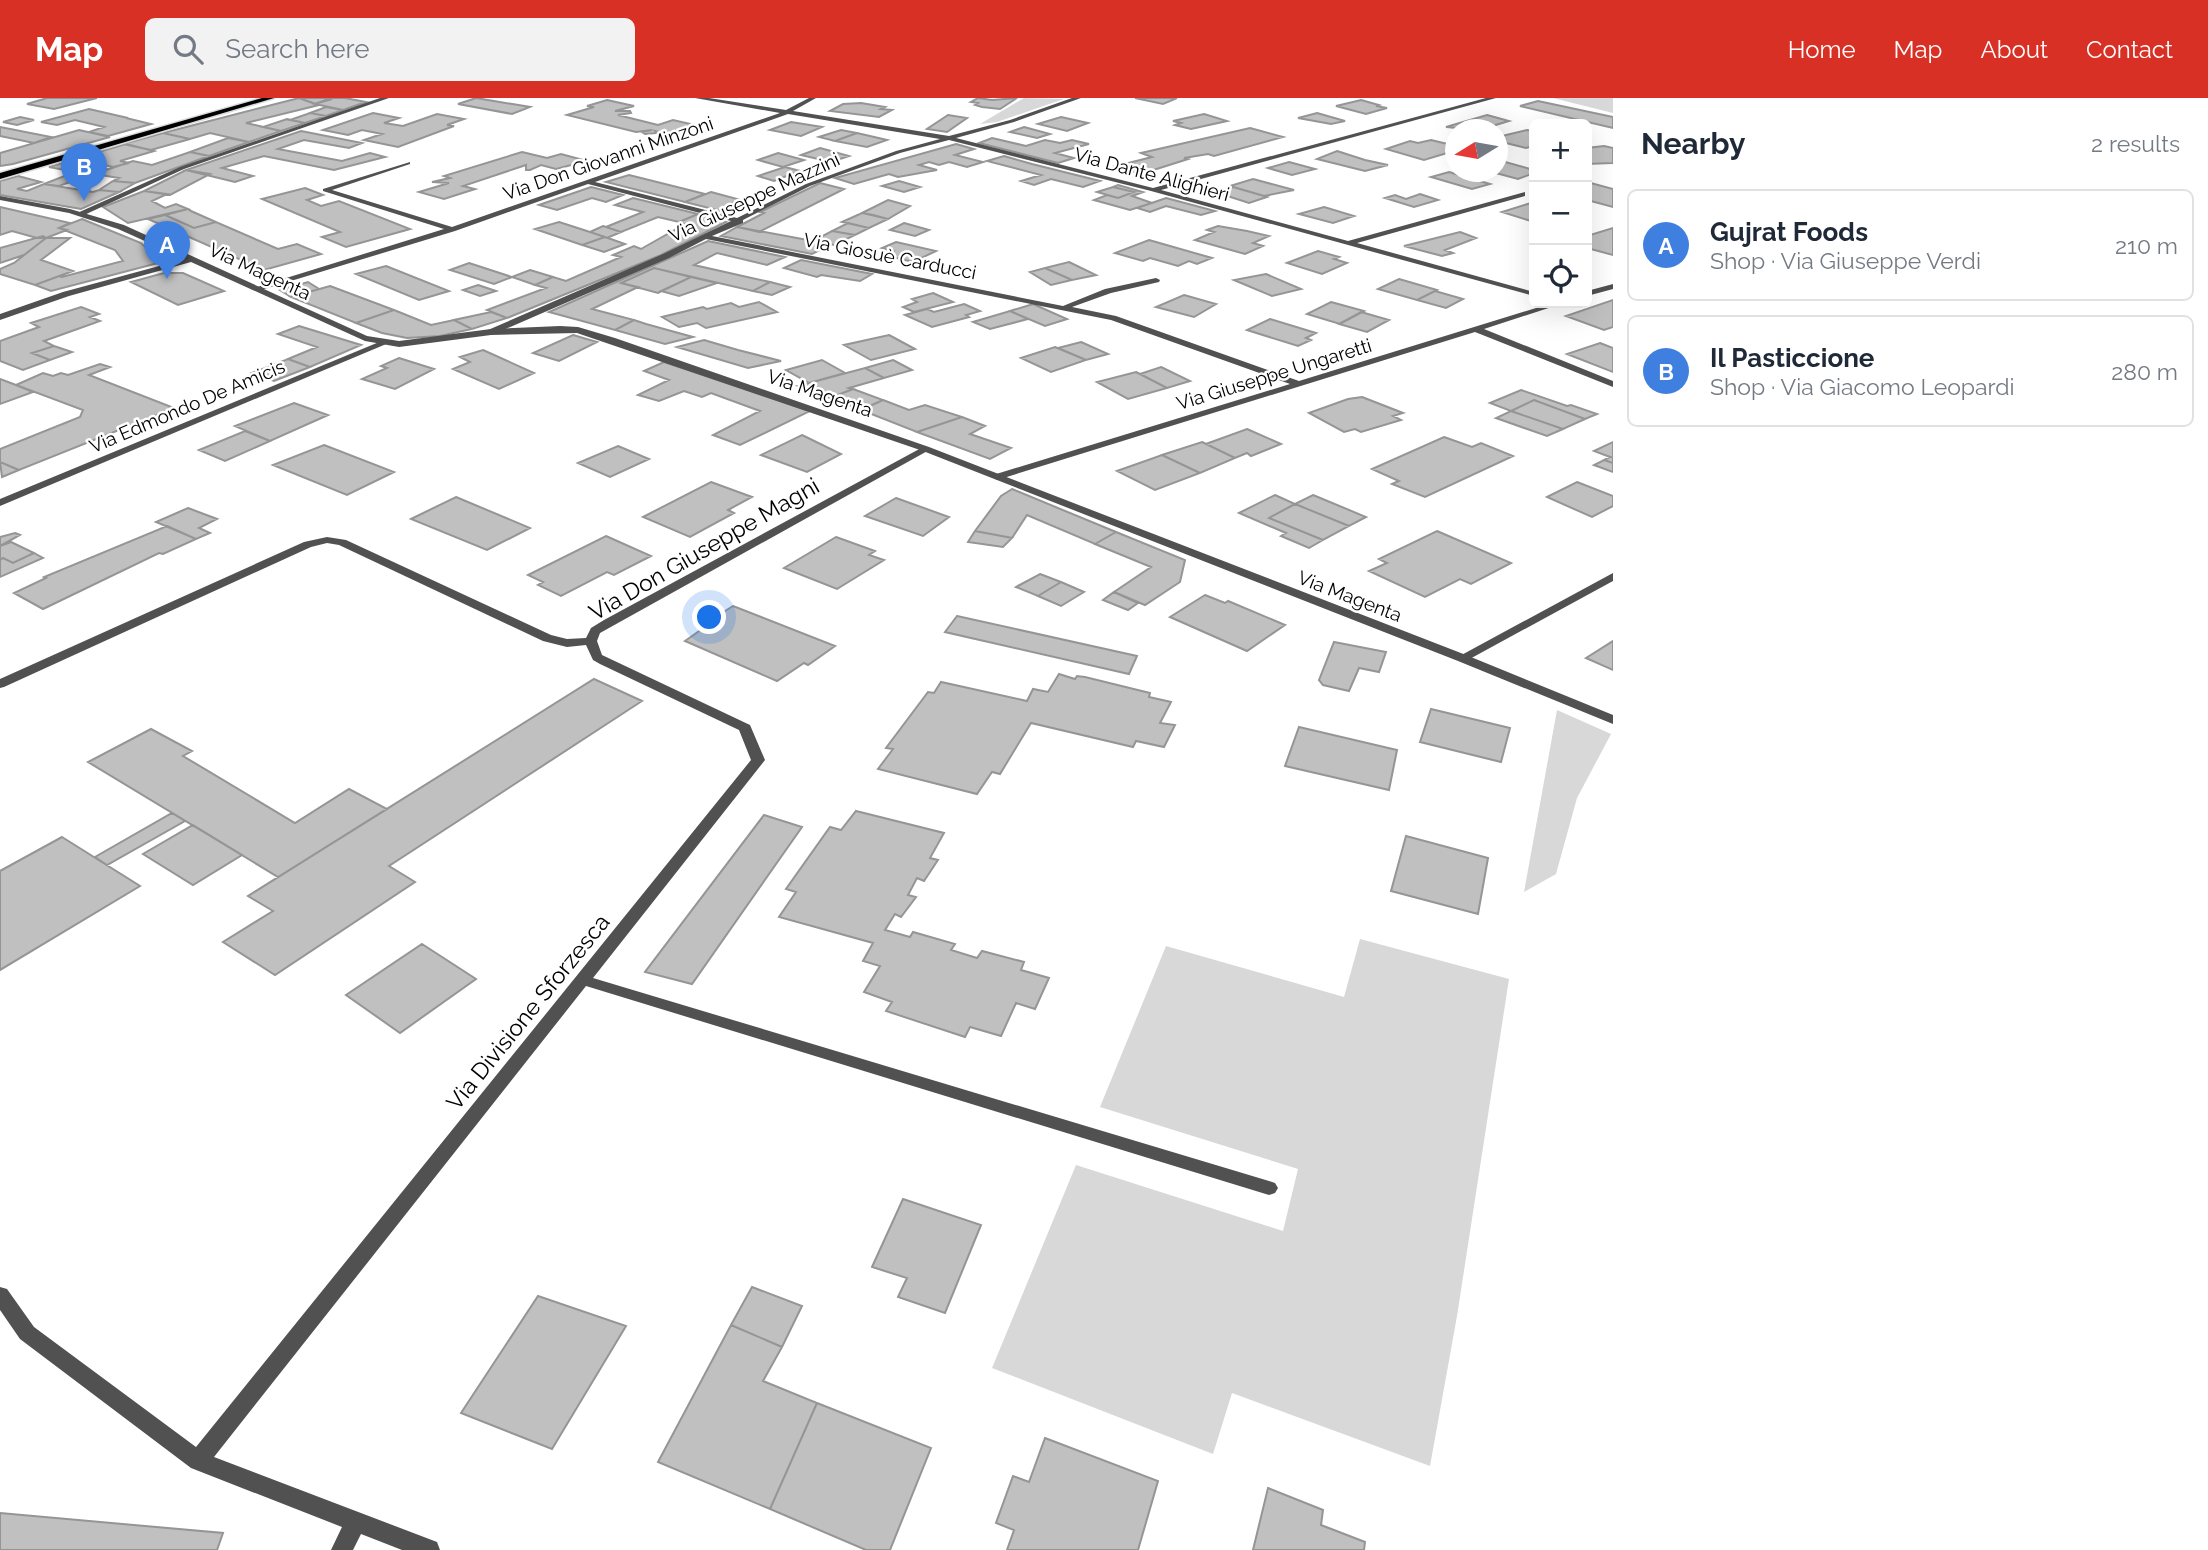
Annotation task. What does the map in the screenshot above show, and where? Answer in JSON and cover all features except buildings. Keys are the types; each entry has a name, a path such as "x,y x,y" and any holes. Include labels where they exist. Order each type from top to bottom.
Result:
{"main road":[{"path":"0,176 271,98"}],"street":[{"path":"79,214 182,168 386,98"},
{"name":"Via Dante Alighieri","path":"698,98 948,138 1153,190 1529,293"},
{"name":"Via Don Giovanni Minzoni","path":"255,289 452,229 786,113 813,98"},
{"name":"Via Giuseppe Mazzini","path":"491,332 707,237 807,185 898,152 1012,121 1078,98"},
{"path":"1153,190 1493,98"},
{"path":"408,163 324,190 452,229"},
{"path":"587,182 740,221"},
{"path":"1347,243 1522,194"},
{"name":"Via Magenta","path":"0,198 79,214 121,227 365,338 399,344 491,332 550,328 593,334 926,449 1462,658 1613,720"},
{"name":"Via Giosuè Carducci","path":"707,237 1066,307 1150,330 1300,384"},
{"path":"0,317 65,294 193,259"},
{"path":"1066,307 1108,291 1156,280"},
{"path":"1592,293 1613,286"},
{"name":"Via Giuseppe Ungaretti","path":"997,477 1545,308"},
{"path":"1478,330 1613,384"},
{"name":"Via Edmondo De Amicis","path":"0,503 387,342"},
{"name":"Via Don Giuseppe Magni","path":"0,684 309,544 327,540 342,542 547,638 567,642 590,641 595,631 608,623 926,449"},
{"path":"1462,658 1613,576"},
{"name":"Via Divisione Sforzesca","path":"198,1461 758,760 745,728 604,661 597,657 590,641"},
{"path":"583,980 1269,1188"},
{"path":"0,1295 27,1333 198,1461 429,1550"},
{"path":"342,1550 355,1522"}],"shaded area":[{"path":"1024,98 1064,99 997,122 980,124"},
{"path":"1553,98 1613,98 1613,113"},
{"path":"1557,710 1611,734 1577,798 1556,874 1524,892"},
{"path":"1360,939 1509,979 1457,1316 1430,1466 1232,1393 1213,1454 992,1368 1076,1165 1283,1231 1298,1169 1100,1107 1166,946 1344,997"}],"place":[{"name":"Il Pasticcione","path":"84,201"},
{"name":"Gujrat Foods","path":"167,279"}]}
